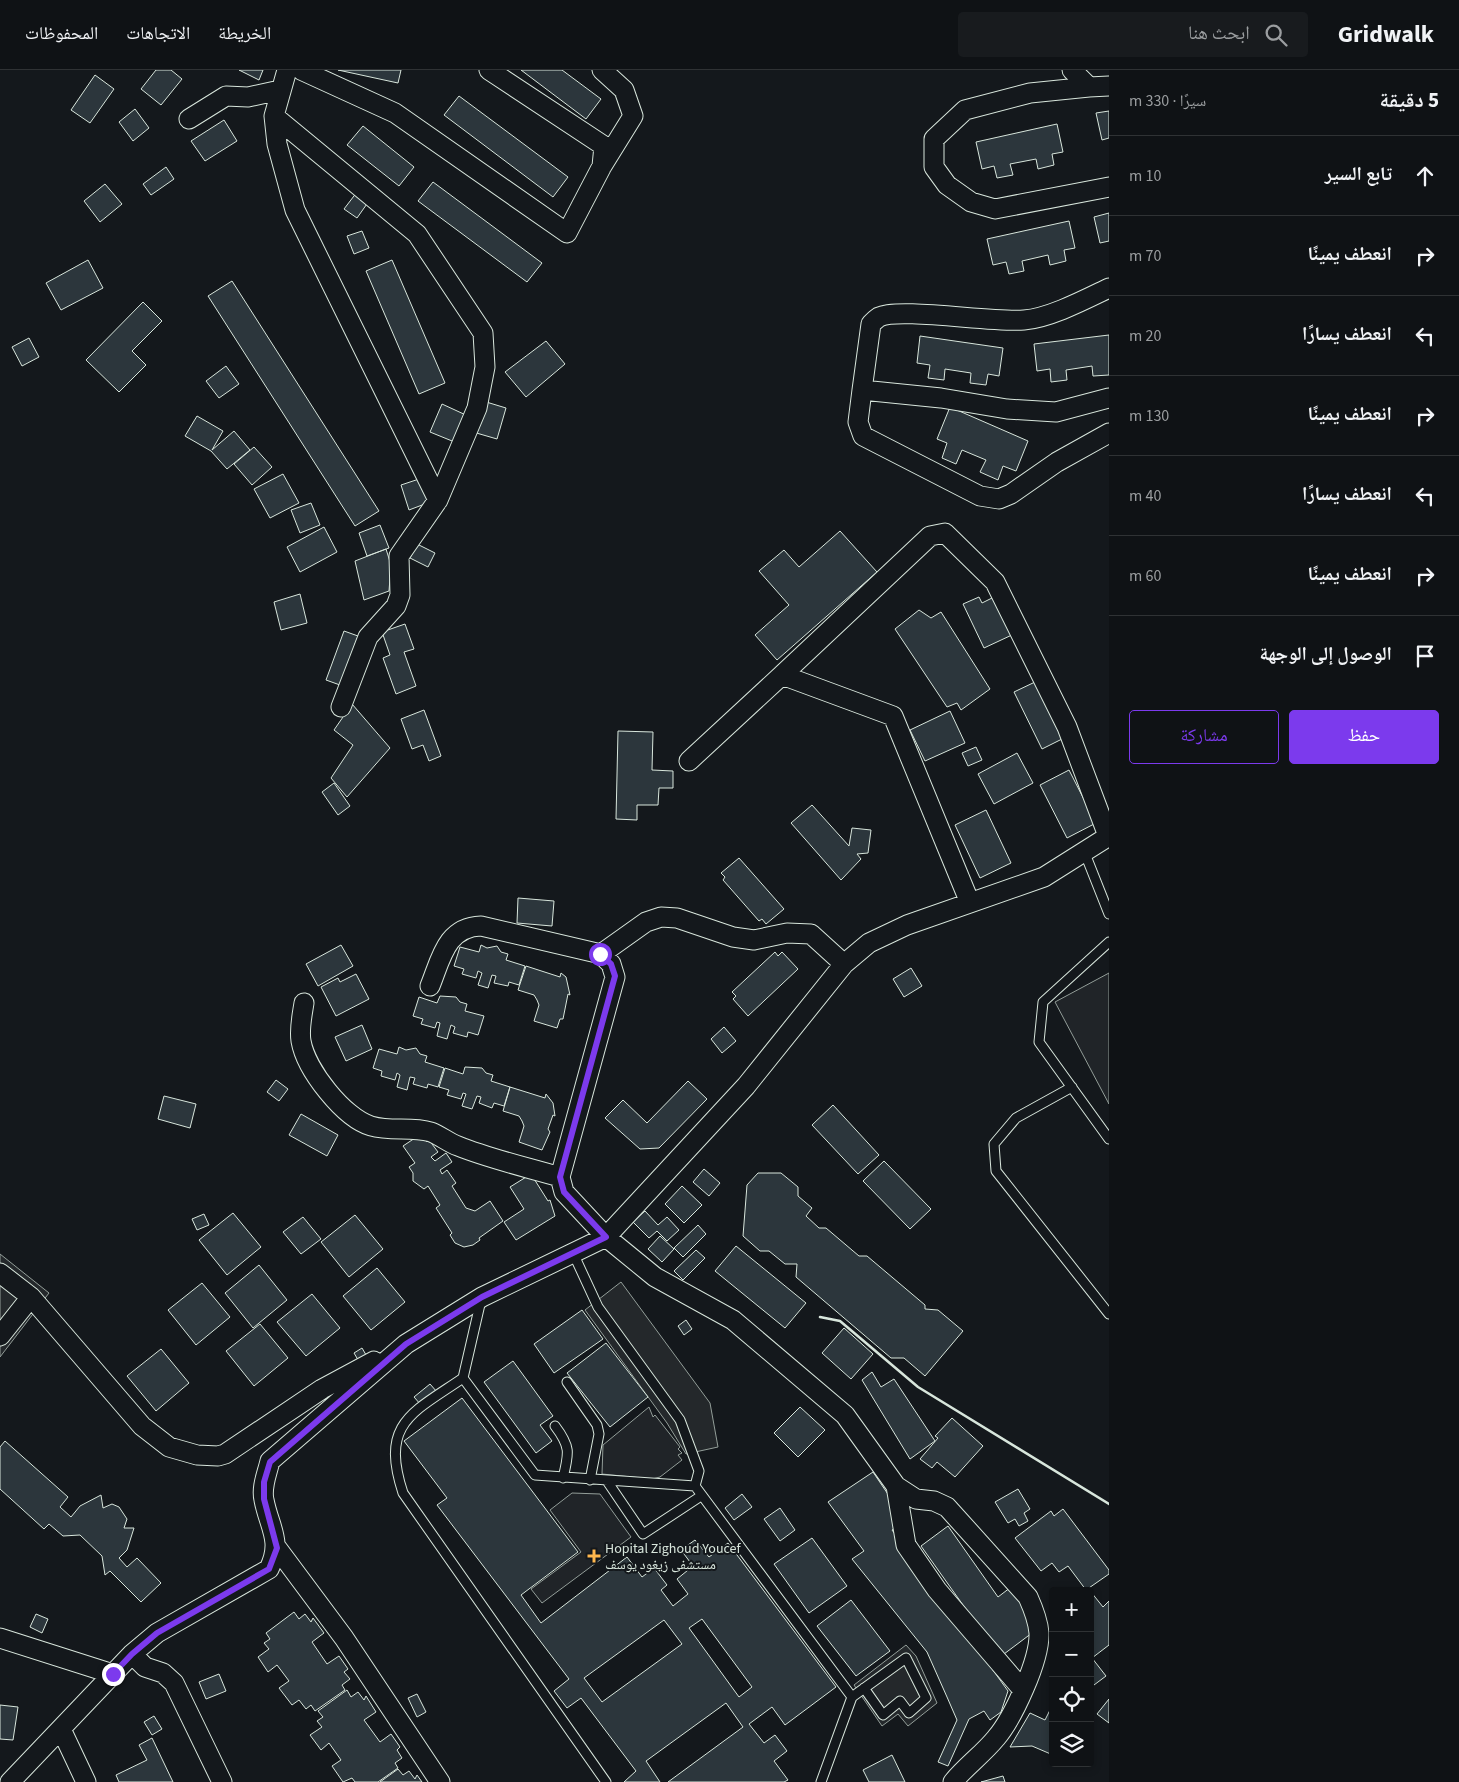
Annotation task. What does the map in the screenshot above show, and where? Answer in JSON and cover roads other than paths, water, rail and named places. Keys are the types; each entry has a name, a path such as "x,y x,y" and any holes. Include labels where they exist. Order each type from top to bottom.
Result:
{"street":[{"path":"287,70 274,116 277,144 295,210 438,500"},
{"path":"301,70 395,113 567,233 602,166 633,116 624,90 602,70"},
{"path":"489,70 604,146 602,166"},
{"path":"1072,70 1089,87"},
{"path":"1109,86 1030,93 965,110 934,139 934,167 947,185 971,202 995,209 1109,187"},
{"path":"189,119 226,96 248,97 280,90"},
{"path":"274,116 417,234 483,334 486,367 477,408 438,500 399,556 400,595 396,606 368,637 341,707"},
{"path":"1109,288 1076,304 1025,320 964,319 901,313 880,317 871,324 858,422 863,436 980,496 999,499 1011,494 1057,462 1109,433"},
{"path":"862,390 942,398 1007,410 1056,412 1109,398"},
{"path":"2,1278 31,1297 142,1426 169,1447 197,1455 218,1456 225,1454 322,1390 406,1344 482,1297 606,1237 746,1086 844,964 869,943 907,925 1044,877 1109,836 1067,727 995,582 946,534 930,536 689,761"},
{"path":"782,675 893,716 970,903"},
{"path":"600,954 646,922 661,917 677,918 733,937 754,940 787,933 811,934 844,964"},
{"path":"430,986 447,945 455,935 467,927 481,926 600,954 611,964 615,976 560,1177 564,1192 606,1237 655,1277 733,1320 845,1415 896,1486 916,1499 934,1500 947,1507 1028,1596 1039,1634 1035,1658 1015,1712 996,1739 953,1782"},
{"path":"304,1003 300,1027 304,1051 316,1074 342,1108 358,1121 388,1129 420,1129 433,1133 457,1146 560,1177"},
{"path":"0,1336 31,1297"},
{"path":"406,1344 270,1462 264,1482 264,1499 277,1548 344,1638 440,1782"},
{"path":"896,1486 906,1545 937,1590 1022,1689"},
{"path":"10,1782 132,1654 157,1633 269,1569 275,1558 277,1548"},
{"path":"0,1638 113,1674"},
{"path":"132,1654 145,1667 163,1673 174,1683 222,1782"},
{"path":"61,1729 86,1782"}],"lane":[{"path":"1084,851 1109,914"},
{"path":"1109,942 1043,1002 1039,1042 1109,1139"},
{"path":"1072,1087 1016,1118 994,1144 996,1171 1109,1314"},
{"path":"573,1253 598,1308 680,1420 699,1471 695,1486 852,1697"},
{"path":"482,1297 463,1378 410,1414 401,1427 396,1439 396,1468 403,1493 606,1782"},
{"path":"463,1378 534,1475 695,1486"},
{"path":"567,1382 597,1425 599,1434 590,1480"},
{"path":"555,1426 568,1444 568,1455 562,1478"},
{"path":"607,1481 643,1534 702,1496"},
{"path":"821,1782 852,1697 864,1688 906,1658 926,1698 909,1713 900,1701 883,1715 864,1688"}],"place":[{"name":"Hopital Zighoud Youcef مستشفى زيغود يوسف","path":"594,1556"}]}
